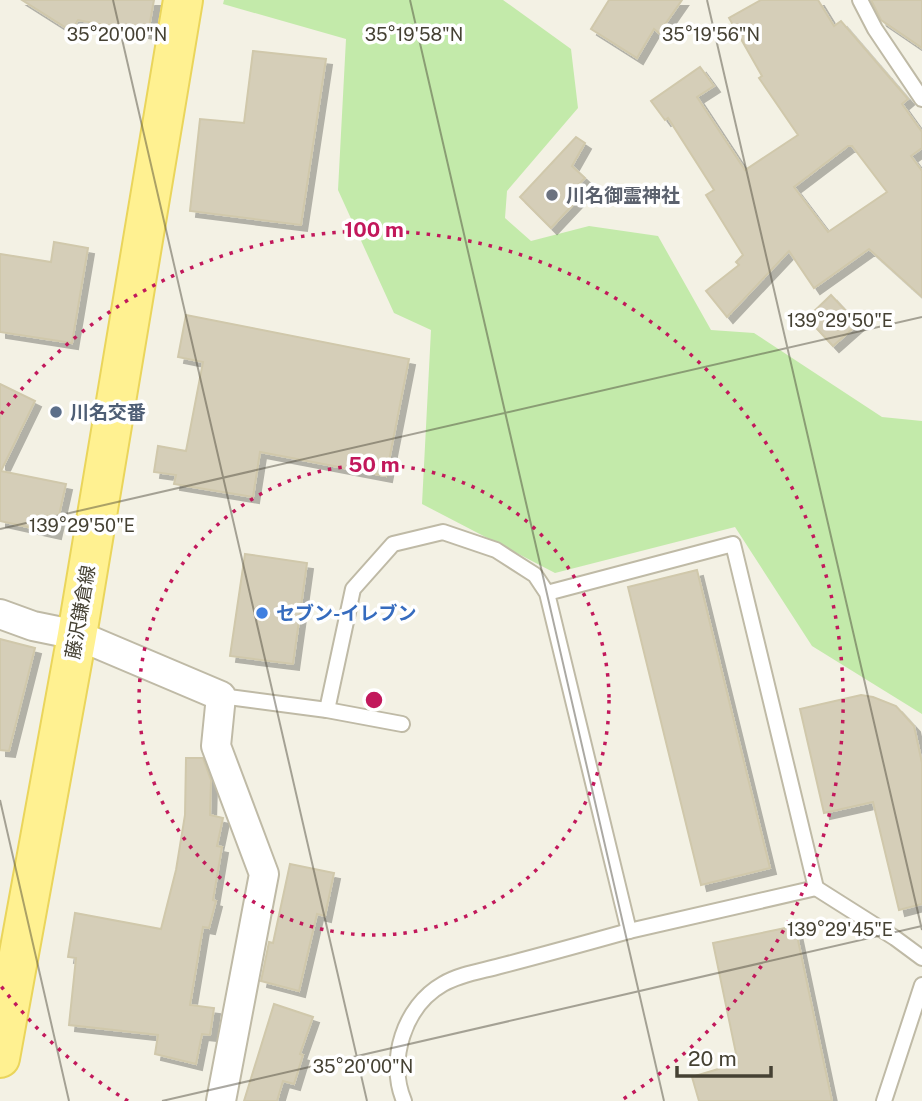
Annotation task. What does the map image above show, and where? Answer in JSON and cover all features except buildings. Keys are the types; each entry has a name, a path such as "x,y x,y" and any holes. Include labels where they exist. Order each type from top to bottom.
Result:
{"main road":[{"name":"藤沢鎌倉線","path":"0,1058 77,635 183,0"}],"street":[{"path":"0,614 33,626 77,635 221,696 216,746 264,874 221,1101"}],"lane":[{"path":"860,0 875,29 922,99"},
{"path":"327,710 353,589 393,544 443,532 496,550 535,575 547,593 629,931"},
{"path":"547,593 733,544 816,888 922,958"},
{"path":"221,696 402,723"},
{"path":"404,1101 398,1071 398,1051 404,1031 414,1012 443,984 629,931 816,888"},
{"path":"884,1101 922,985"}],"green space":[{"path":"224,0 503,0 571,49 578,108 507,191 505,218 531,241 589,226 658,236 711,330 754,333 882,417 922,421 922,714 812,646 735,527 555,573 422,504 431,330 394,313 338,190 346,39 223,4"}],"place":[{"name":"川名御霊神社","path":"552,195"},
{"name":"川名交番","path":"56,412"},
{"name":"セブン-イレブン","path":"262,613"}]}
